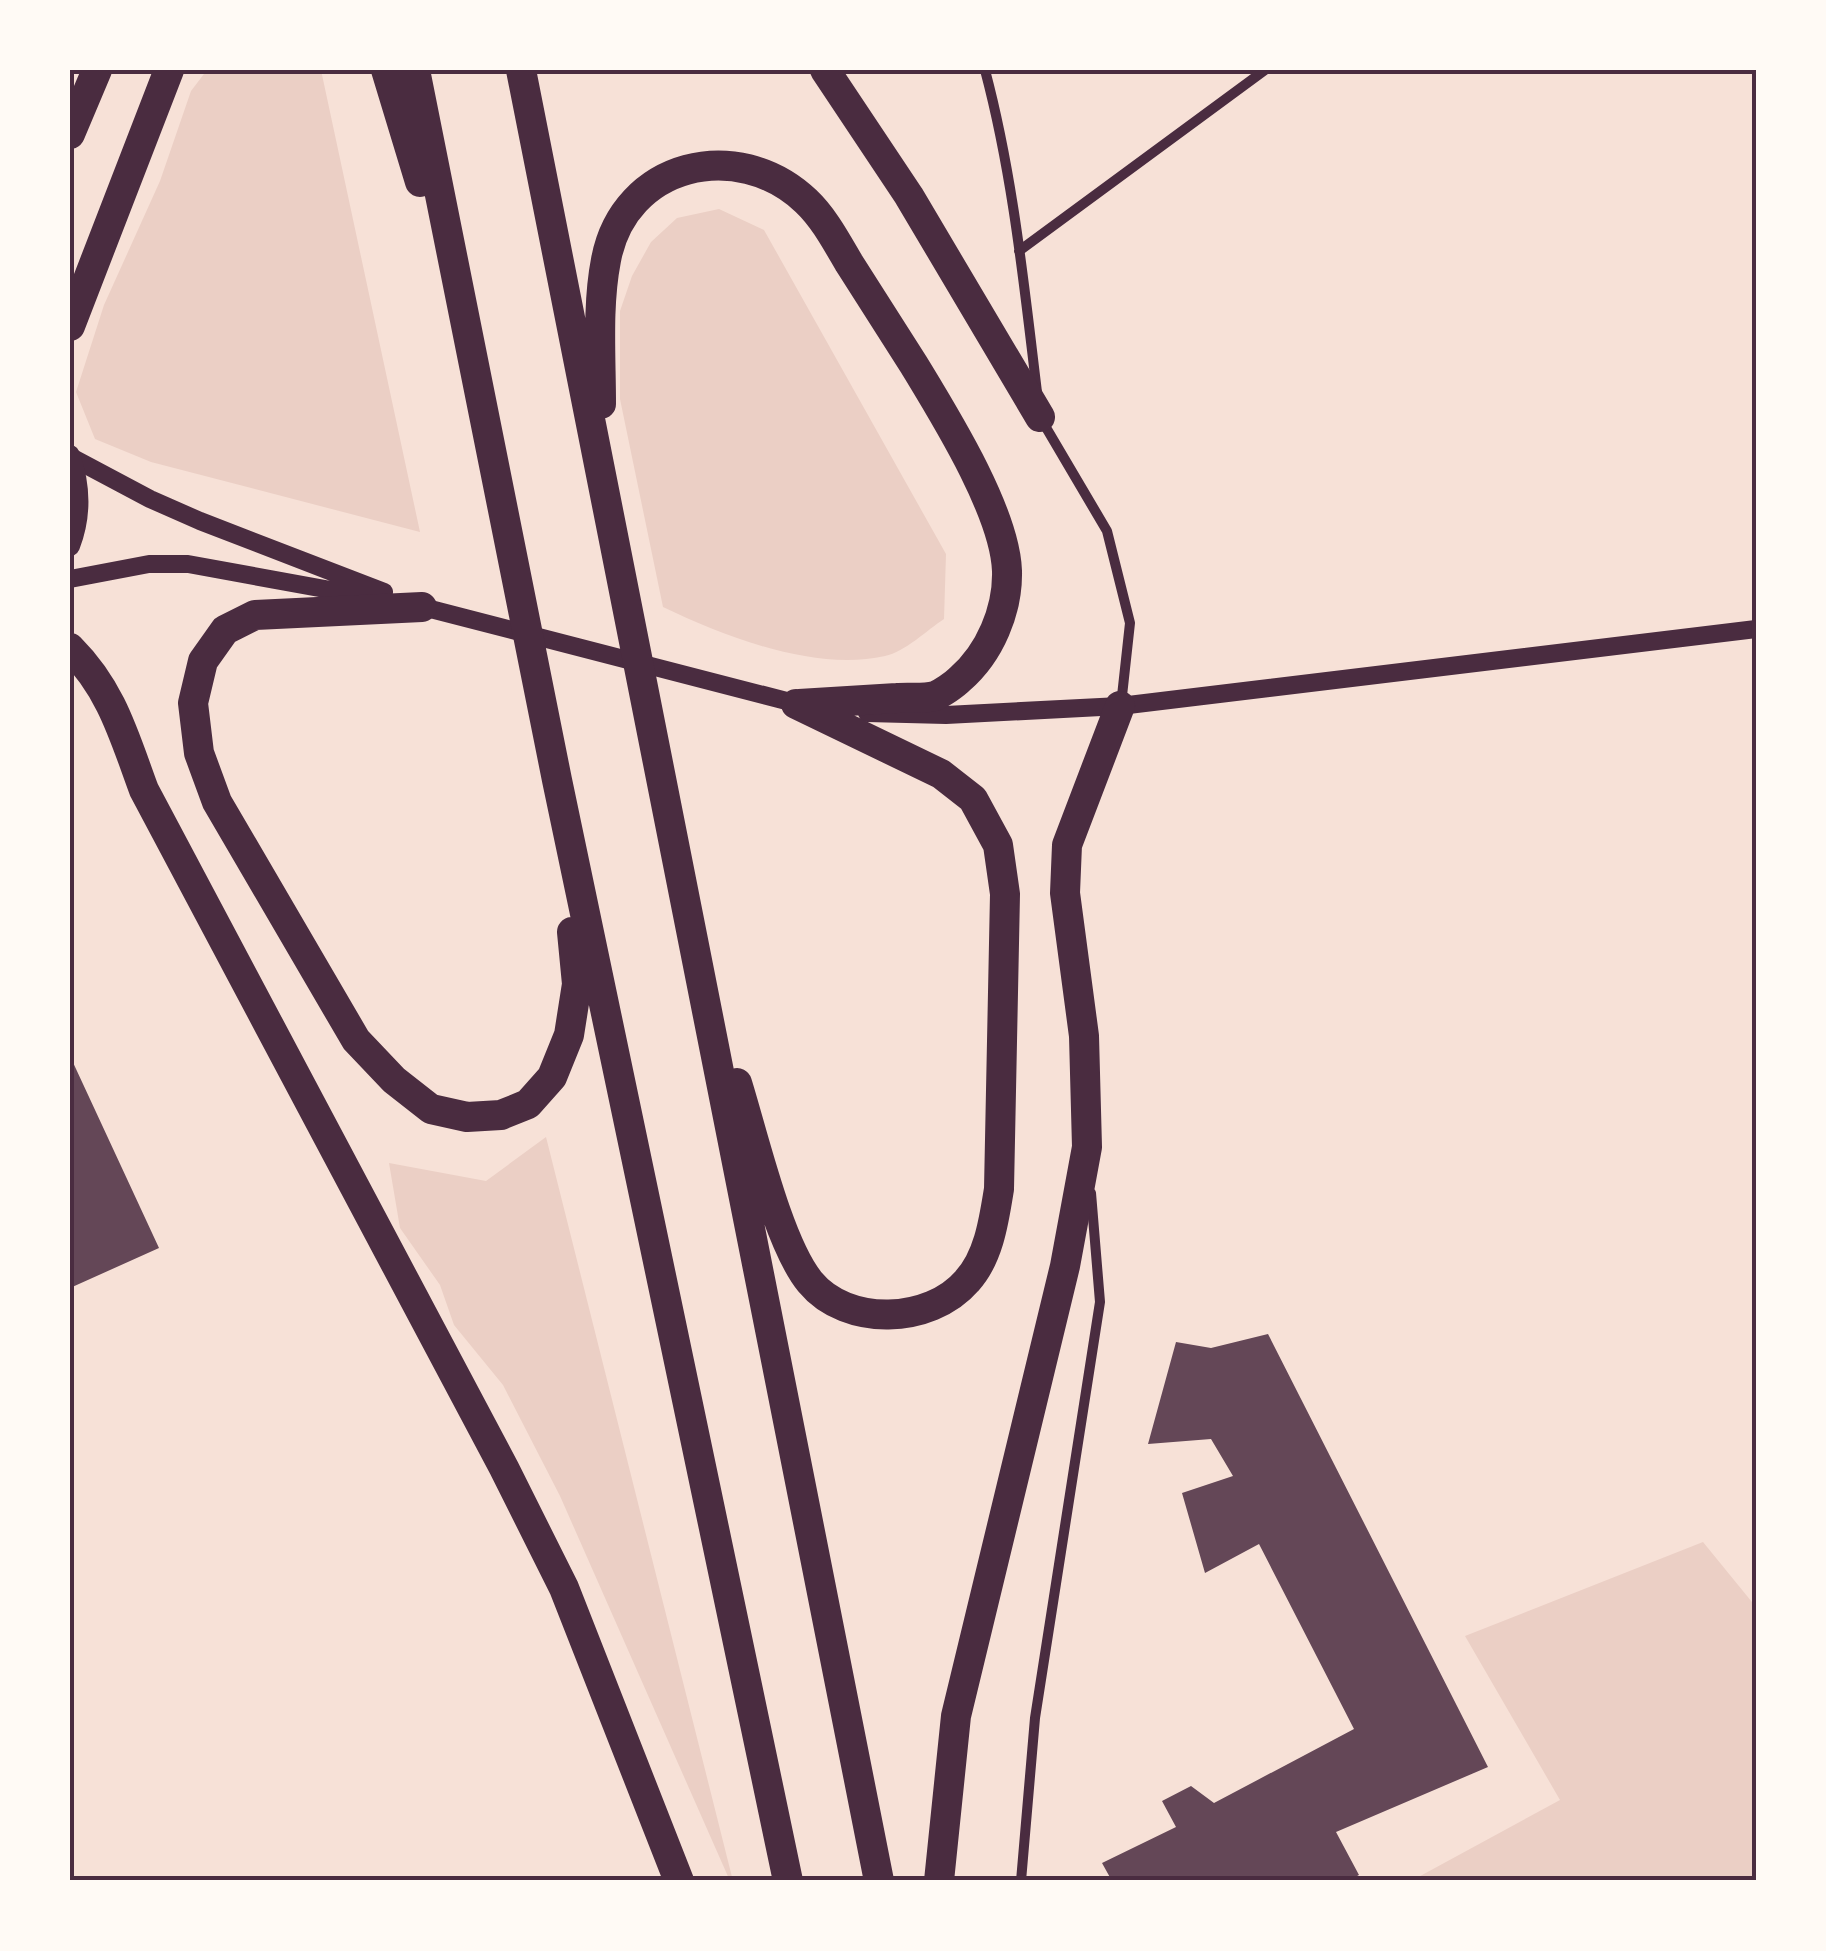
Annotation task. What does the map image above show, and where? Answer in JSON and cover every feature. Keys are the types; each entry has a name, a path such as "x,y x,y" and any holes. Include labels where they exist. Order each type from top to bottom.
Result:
{"highway":[{"path":"70,134 97,70"},
{"path":"70,326 169,70"},
{"path":"386,70 474,363"},
{"path":"414,70 557,780 788,1881"},
{"path":"521,70 880,1881"},
{"path":"825,70 909,196 1040,417"},
{"path":"602,471 602,310 606,259 618,224 634,203 682,170 736,164 783,184 821,217 927,387 974,474 1001,536 1007,570 1004,603 994,632 960,680 934,696 790,702"},
{"path":"429,608 256,615 225,630 204,661 193,703 199,753 217,802 356,1040 394,1080 432,1109 466,1116 501,1115 528,1104 552,1078 570,1035 577,984 557,780"},
{"path":"70,648 112,702 144,790 556,1571 680,1881"},
{"path":"692,942 782,1222 794,1256 811,1284 833,1301 862,1312 896,1315 927,1308 949,1296 967,1282 981,1259 994,1225 1000,1189 1006,894 998,845 973,799 941,774 790,702"},
{"path":"939,1881 956,1716 1065,1266 1087,1147 1084,1036 1065,894 1066,844 1120,706"}],"main road":[{"path":"70,456 80,495 70,546"}],"street":[{"path":"984,70 995,108 1020,250 1040,417 1107,531 1130,623 1120,706"},
{"path":"1020,250 1265,70"},
{"path":"70,456 150,499 429,608"},
{"path":"70,579 149,564 188,564 429,608 790,702 864,713 946,716 1120,706 1756,629"},
{"path":"1022,1881 1034,1718 1100,1302 1087,1147"}],"shaded area":[{"path":"207,70 321,70 420,532 151,462 95,439 76,392 104,305 160,181 191,91"},
{"path":"719,209 764,230 946,554 944,619 893,654 858,660 830,659 771,649 663,607 620,399 620,311 632,276 651,242 677,218"},
{"path":"546,1137 733,1881 560,1496 503,1385 454,1325 440,1285 400,1228 389,1163 486,1181"},
{"path":"1703,1542 1756,1607 1756,1881 1411,1881 1560,1800 1465,1636"}],"building":[{"path":"70,1056 159,1248 70,1288"},
{"path":"1268,1334 1488,1767 1336,1832 1359,1875 1347,1881 1112,1881 1102,1863 1176,1827 1162,1801 1191,1786 1214,1803 1354,1729 1259,1544 1205,1573 1182,1493 1233,1476 1211,1439 1148,1444 1176,1342 1211,1348"}]}
